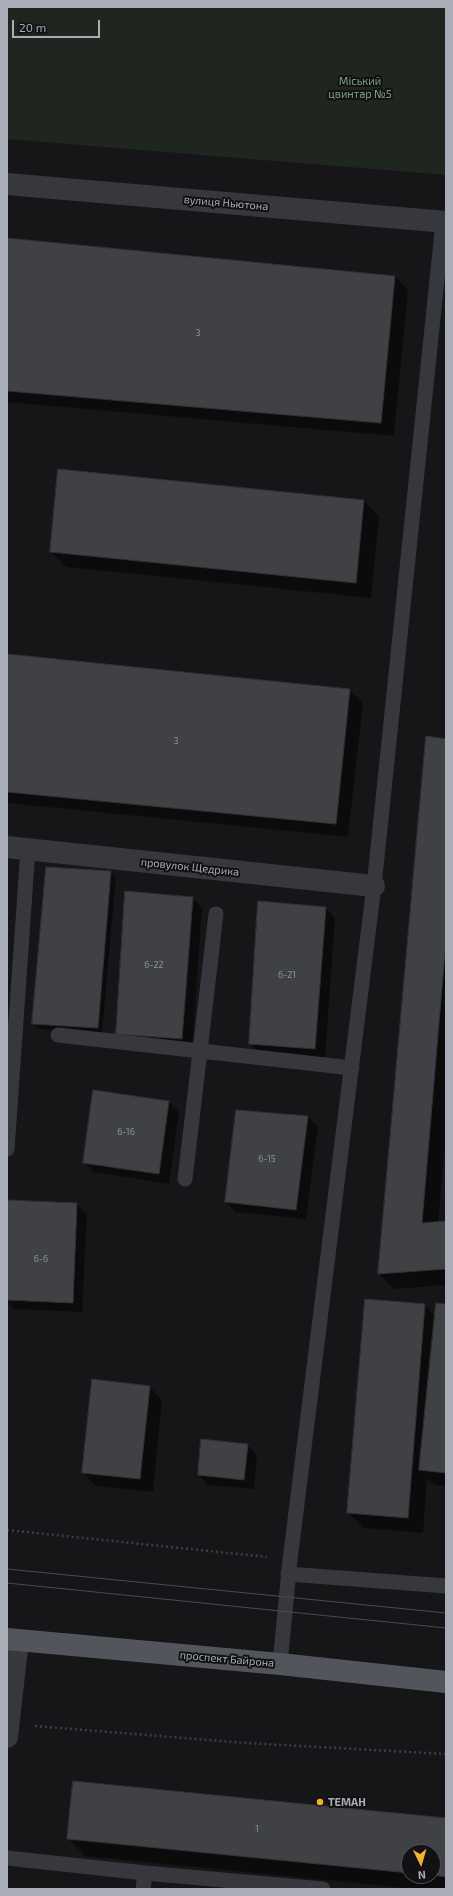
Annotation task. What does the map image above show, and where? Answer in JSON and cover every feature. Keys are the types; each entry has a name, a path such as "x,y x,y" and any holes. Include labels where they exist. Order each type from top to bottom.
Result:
{"main road":[{"name":"проспект Байрона","path":"13,1640 280,1664 446,1682"}],"street":[{"name":"вулиця Ньютона","path":"7,184 445,222"},
{"name":"провулок Щедрика","path":"18,848 374,886"},
{"path":"8,1730 13,1640"}],"lane":[{"path":"280,1664 289,1567 374,886 445,222"},
{"path":"7,1149 18,848"},
{"path":"185,1179 216,914"},
{"path":"58,1035 352,1068"},
{"path":"289,1567 446,1586"},
{"path":"7,1858 145,1873 323,1889"},
{"path":"143,1889 145,1873"}],"path":[{"path":"7,1530 289,1567"},
{"path":"8,1730 446,1754"}],"green space":[{"name":"Міський цвинтар №5","path":"7,7 446,7 446,175 7,139"}],"building":[{"path":"7,238 395,276 381,423 7,391"},
{"path":"58,469 364,500 356,583 50,552"},
{"path":"7,654 350,689 336,824 7,792"},
{"path":"426,736 446,739 446,941 422,1223 446,1221 446,1269 378,1274"},
{"path":"46,867 111,871 98,1028 32,1024"},
{"path":"125,891 193,897 182,1039 116,1034"},
{"path":"258,901 326,907 315,1049 249,1044"},
{"path":"93,1090 169,1101 159,1174 83,1163"},
{"path":"236,1110 308,1116 296,1210 225,1202"},
{"path":"8,1200 77,1203 73,1303 7,1300"},
{"path":"365,1299 425,1304 408,1518 347,1513"},
{"path":"436,1303 446,1304 446,1473 419,1470"},
{"path":"92,1379 150,1386 140,1479 82,1473"},
{"path":"201,1439 248,1444 244,1480 198,1475"},
{"path":"73,1781 446,1818 446,1877 441,1876 441,1844 401,1844 401,1872 67,1839"}],"tram line":[{"path":"7,1569 446,1613"},
{"path":"7,1583 446,1628"}],"place":[{"name":"ТЕМАН","path":"320,1802"}]}
